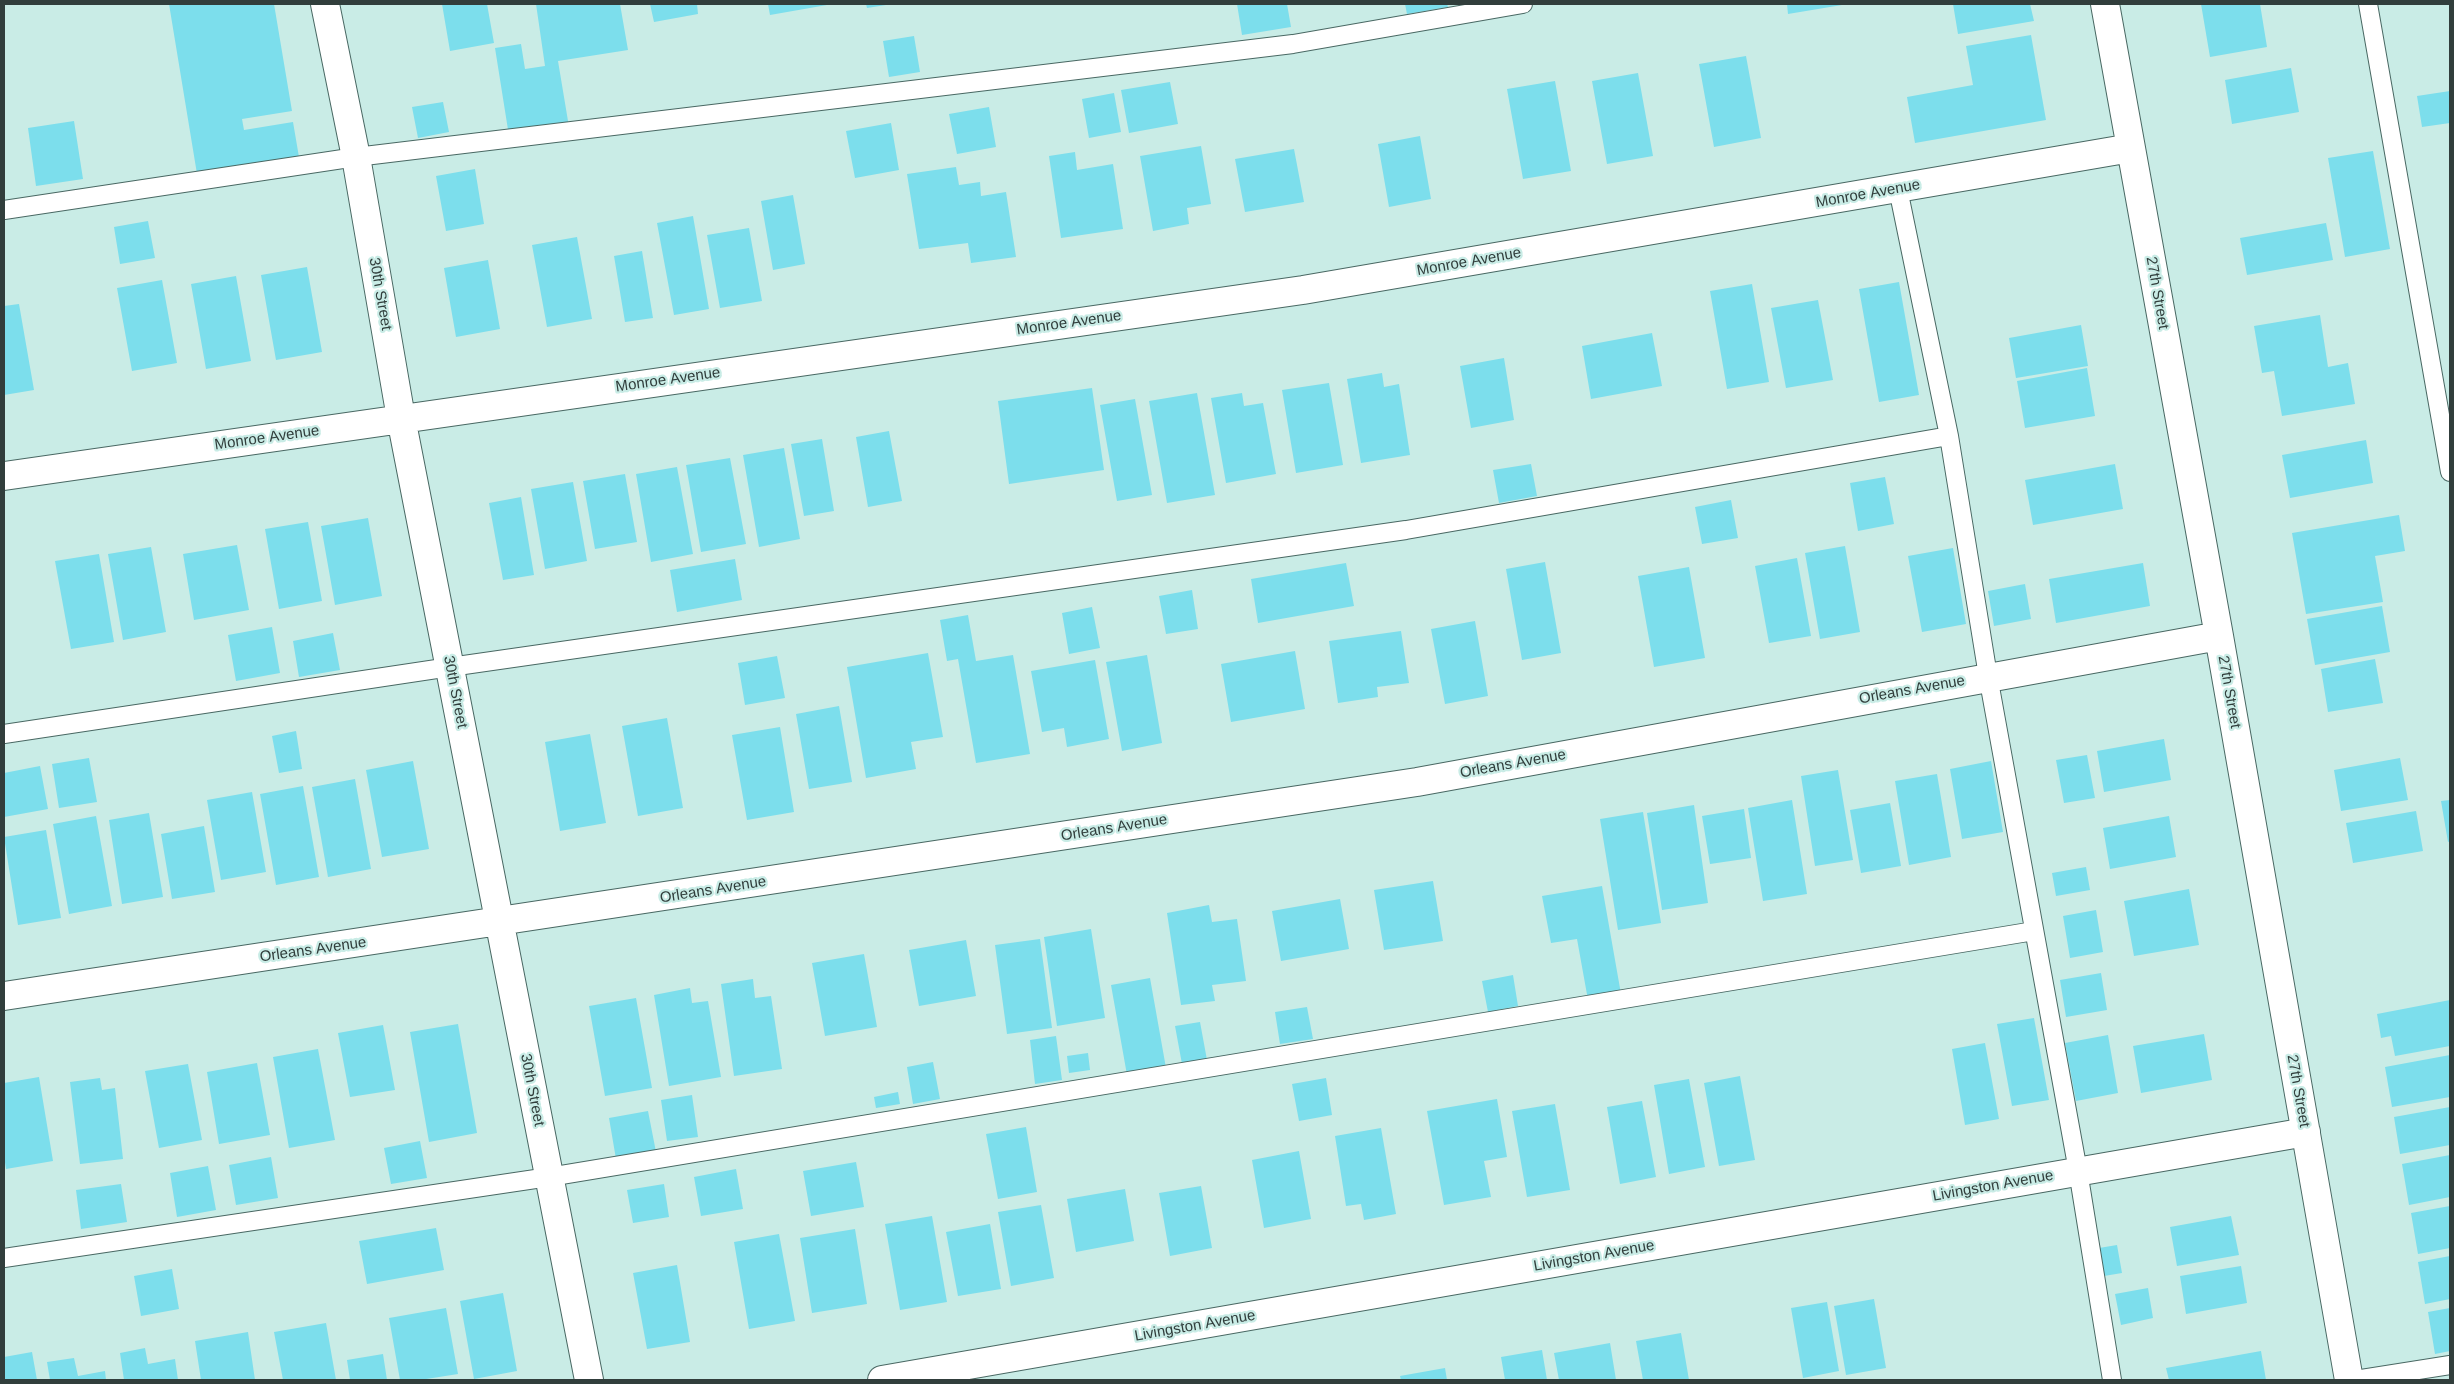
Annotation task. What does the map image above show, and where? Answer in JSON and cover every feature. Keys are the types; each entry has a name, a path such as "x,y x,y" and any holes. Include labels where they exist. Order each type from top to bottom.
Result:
{"street":[{"name":"30th Street","path":"325,4 356,157 401,418 589,1380"},
{"name":"27th Street","path":"2105,4 2219,636 2349,1380"},
{"name":"Monroe Avenue","path":"4,476 1293,291 2130,148"},
{"name":"Orleans Avenue","path":"4,996 1416,782 1988,676 2219,636"},
{"name":"Livingston Avenue","path":"882,1380 2306,1132"}],"lane":[{"path":"4,210 356,157 1293,44 1523,4"},
{"path":"2368,4 2450,472"},
{"path":"1898,189 1949,436 1988,676 2078,1171 2112,1380"},
{"path":"4,734 450,667 1406,530 1949,436"},
{"path":"4,1258 549,1177 2034,931"},
{"path":"2355,1380 2450,1365"}],"building":[{"path":"169,4 274,4 292,111 242,119 244,130 293,122 300,163 198,180"},
{"path":"442,4 487,4 494,43 450,51"},
{"path":"536,4 620,4 628,50 558,61 569,127 509,136 495,48 521,44 525,69 545,66"},
{"path":"650,4 697,4 698,14 654,22"},
{"path":"768,4 827,4 827,5 770,15"},
{"path":"866,4 886,4 886,5 867,8"},
{"path":"1237,4 1287,4 1291,27 1242,35"},
{"path":"1405,4 1447,4 1448,7 1407,14"},
{"path":"1787,4 1842,4 1842,5 1788,14"},
{"path":"1953,4 2030,4 2034,21 1958,34"},
{"path":"2201,4 2260,4 2267,47 2210,57"},
{"path":"2031,35 2046,120 1915,143 1907,97 1973,85 1966,46"},
{"path":"914,36 920,72 889,77 883,41"},
{"path":"1746,56 1761,138 1714,147 1699,64"},
{"path":"2291,68 2299,112 2232,124 2225,80"},
{"path":"1638,73 1653,156 1607,164 1592,81"},
{"path":"1555,81 1571,171 1523,179 1507,89"},
{"path":"1170,82 1178,124 1129,133 1121,90"},
{"path":"2450,91 2450,123 2422,127 2417,96"},
{"path":"1114,93 1121,132 1089,138 1082,99"},
{"path":"443,102 449,132 418,138 412,107"},
{"path":"989,107 996,147 957,154 949,114"},
{"path":"74,121 83,179 36,186 28,128"},
{"path":"891,123 899,170 855,178 846,131"},
{"path":"1420,136 1431,199 1389,207 1378,144"},
{"path":"1201,146 1211,204 1187,208 1189,224 1153,231 1140,156"},
{"path":"1294,149 1304,202 1245,212 1235,159"},
{"path":"2373,151 2390,249 2345,257 2328,158"},
{"path":"1075,152 1077,170 1113,164 1123,229 1061,238 1049,156"},
{"path":"956,167 959,185 980,182 981,196 1006,192 1016,257 971,263 968,243 919,249 907,174"},
{"path":"475,169 484,224 446,231 436,176"},
{"path":"793,195 805,264 773,270 761,201"},
{"path":"693,216 709,309 674,315 657,223"},
{"path":"148,221 155,258 120,264 114,227"},
{"path":"2326,223 2333,260 2247,275 2240,238"},
{"path":"749,228 762,301 720,308 707,235"},
{"path":"577,237 592,319 547,327 532,245"},
{"path":"642,251 653,318 625,322 614,256"},
{"path":"488,260 500,329 456,337 444,268"},
{"path":"307,267 322,352 276,360 261,275"},
{"path":"236,276 251,361 206,369 191,284"},
{"path":"162,280 177,363 132,371 117,288"},
{"path":"1899,282 1919,395 1879,402 1859,289"},
{"path":"1752,284 1769,382 1727,389 1710,291"},
{"path":"1818,300 1833,380 1786,388 1771,308"},
{"path":"19,304 34,390 4,395 4,306"},
{"path":"2320,315 2328,367 2348,363 2355,404 2282,416 2274,371 2262,373 2254,326"},
{"path":"2081,325 2088,366 2016,378 2009,338"},
{"path":"1652,333 1662,386 1591,399 1582,346"},
{"path":"1504,358 1514,420 1471,428 1460,366"},
{"path":"2087,368 2095,416 2025,428 2017,381"},
{"path":"1382,373 1384,387 1399,384 1410,455 1361,463 1347,379"},
{"path":"1329,383 1343,465 1296,473 1282,390"},
{"path":"1092,388 1104,470 1009,484 998,401"},
{"path":"1197,393 1215,495 1167,503 1149,401"},
{"path":"1242,393 1244,406 1263,403 1276,474 1226,483 1211,398"},
{"path":"1135,399 1152,495 1117,501 1100,405"},
{"path":"889,431 902,501 868,507 856,437"},
{"path":"822,439 834,511 804,516 791,444"},
{"path":"2366,440 2373,483 2290,498 2282,455"},
{"path":"784,448 800,539 759,547 743,455"},
{"path":"730,458 746,544 701,552 686,465"},
{"path":"1531,464 1537,496 1499,503 1493,470"},
{"path":"2115,464 2123,509 2033,525 2025,480"},
{"path":"677,467 693,554 651,562 636,474"},
{"path":"625,474 637,542 595,549 583,481"},
{"path":"1885,477 1894,524 1858,531 1850,483"},
{"path":"573,482 587,561 545,569 531,489"},
{"path":"521,497 534,575 503,580 489,503"},
{"path":"1731,500 1738,538 1702,544 1695,507"},
{"path":"2399,515 2405,551 2375,556 2383,602 2306,614 2292,533"},
{"path":"368,518 382,596 335,605 321,526"},
{"path":"308,522 322,601 279,609 265,529"},
{"path":"237,545 249,610 194,620 183,554"},
{"path":"1845,546 1860,632 1820,639 1805,553"},
{"path":"151,547 166,632 123,640 108,554"},
{"path":"1953,548 1966,624 1922,632 1908,556"},
{"path":"99,554 114,642 71,649 55,561"},
{"path":"1797,558 1811,636 1769,643 1755,566"},
{"path":"735,559 742,600 677,612 670,570"},
{"path":"1545,562 1561,653 1522,660 1506,569"},
{"path":"1346,563 1354,606 1258,623 1251,579"},
{"path":"2143,563 2150,606 2056,623 2049,579"},
{"path":"1689,567 1705,658 1654,667 1638,576"},
{"path":"2025,584 2031,619 1994,626 1988,591"},
{"path":"1192,590 1198,629 1166,634 1159,596"},
{"path":"2382,606 2390,652 2315,665 2307,619"},
{"path":"1092,607 1100,648 1069,654 1062,613"},
{"path":"968,615 976,661 1013,655 1030,754 976,763 958,659 947,661 940,620"},
{"path":"1475,621 1488,696 1445,704 1431,629"},
{"path":"272,627 280,673 236,681 228,635"},
{"path":"1401,631 1409,683 1377,687 1378,697 1338,703 1329,641"},
{"path":"333,633 340,670 299,677 293,641"},
{"path":"1295,651 1305,709 1231,722 1221,664"},
{"path":"928,653 943,737 911,742 916,769 866,778 847,667"},
{"path":"1147,655 1162,743 1122,751 1106,662"},
{"path":"777,656 785,698 745,705 738,663"},
{"path":"2375,659 2383,703 2328,712 2321,669"},
{"path":"1095,660 1109,739 1067,747 1064,728 1042,732 1031,671"},
{"path":"839,706 852,782 809,789 796,714"},
{"path":"667,718 683,808 638,816 622,726"},
{"path":"780,727 794,812 747,820 732,735"},
{"path":"296,731 302,769 279,773 272,736"},
{"path":"590,734 606,823 560,831 545,742"},
{"path":"2164,739 2171,780 2104,792 2097,751"},
{"path":"2087,755 2095,798 2064,803 2056,760"},
{"path":"89,758 97,802 59,808 52,764"},
{"path":"2400,758 2408,800 2341,811 2334,770"},
{"path":"413,761 429,849 382,857 366,770"},
{"path":"1991,761 2003,832 1962,839 1950,769"},
{"path":"40,766 48,809 4,817 4,773"},
{"path":"1838,770 1853,860 1815,866 1801,776"},
{"path":"1937,774 1951,857 1909,865 1895,781"},
{"path":"355,779 371,869 328,877 312,787"},
{"path":"303,786 319,877 276,885 260,794"},
{"path":"252,792 266,872 221,880 207,800"},
{"path":"1792,800 1807,894 1763,901 1748,808"},
{"path":"2450,800 2450,841 2448,842 2441,801"},
{"path":"1890,803 1901,866 1861,873 1850,810"},
{"path":"1694,805 1708,903 1662,910 1647,813"},
{"path":"1744,809 1751,858 1710,864 1702,816"},
{"path":"2416,811 2423,851 2353,863 2346,823"},
{"path":"1643,812 1661,923 1618,930 1600,819"},
{"path":"149,813 163,897 122,904 109,820"},
{"path":"96,816 112,906 69,914 53,824"},
{"path":"2169,816 2176,857 2110,869 2103,828"},
{"path":"204,826 215,892 172,899 161,834"},
{"path":"46,830 61,918 18,925 4,837"},
{"path":"2086,867 2090,890 2056,896 2052,873"},
{"path":"1433,881 1443,941 1384,950 1374,890"},
{"path":"1602,886 1621,994 1588,1000 1577,939 1551,943 1542,896"},
{"path":"2189,889 2199,945 2134,956 2124,901"},
{"path":"1340,899 1349,949 1281,961 1272,911"},
{"path":"1209,905 1212,922 1237,919 1246,981 1212,985 1215,1001 1181,1005 1167,913"},
{"path":"2096,910 2103,952 2070,958 2063,916"},
{"path":"1091,929 1105,1018 1057,1026 1044,937"},
{"path":"1040,939 1052,1028 1007,1034 995,945"},
{"path":"966,940 976,996 919,1006 909,950"},
{"path":"864,954 877,1027 825,1036 812,963"},
{"path":"2101,973 2107,1010 2066,1017 2060,980"},
{"path":"1513,975 1518,1006 1488,1012 1482,981"},
{"path":"1150,978 1166,1068 1127,1075 1111,985"},
{"path":"753,979 755,998 771,996 782,1069 734,1076 721,984"},
{"path":"690,988 692,1003 708,1001 721,1077 669,1086 654,995"},
{"path":"636,998 652,1088 605,1096 589,1006"},
{"path":"2450,1000 2450,1046 2395,1056 2391,1036 2381,1038 2377,1014"},
{"path":"1307,1007 1313,1039 1280,1044 1275,1012"},
{"path":"2034,1018 2049,1100 2012,1106 1997,1024"},
{"path":"1200,1022 1207,1060 1182,1064 1175,1026"},
{"path":"458,1024 477,1133 429,1142 410,1032"},
{"path":"383,1025 395,1090 350,1097 338,1033"},
{"path":"2204,1034 2212,1080 2141,1093 2133,1046"},
{"path":"2108,1035 2118,1093 2076,1101 2065,1043"},
{"path":"1056,1036 1062,1080 1035,1084 1030,1040"},
{"path":"1985,1043 1999,1119 1965,1125 1952,1049"},
{"path":"318,1049 335,1140 289,1148 273,1057"},
{"path":"1088,1053 1090,1070 1069,1073 1067,1056"},
{"path":"2450,1055 2450,1097 2392,1107 2385,1067"},
{"path":"933,1062 940,1099 913,1104 907,1067"},
{"path":"257,1063 270,1135 219,1144 207,1072"},
{"path":"188,1064 202,1140 159,1148 145,1071"},
{"path":"1740,1076 1755,1160 1719,1166 1704,1083"},
{"path":"39,1077 53,1161 6,1169 4,1156 4,1083"},
{"path":"100,1078 102,1090 115,1088 123,1159 80,1164 70,1082"},
{"path":"1326,1078 1332,1115 1299,1121 1292,1084"},
{"path":"1689,1079 1705,1167 1669,1174 1654,1085"},
{"path":"898,1092 900,1104 876,1108 874,1097"},
{"path":"692,1095 698,1137 667,1141 661,1100"},
{"path":"1497,1099 1507,1157 1484,1161 1491,1197 1444,1205 1427,1111"},
{"path":"1642,1101 1656,1177 1620,1184 1607,1107"},
{"path":"1555,1104 1570,1190 1527,1197 1512,1111"},
{"path":"2450,1107 2450,1145 2400,1154 2394,1117"},
{"path":"648,1111 656,1152 616,1159 609,1118"},
{"path":"1026,1127 1037,1192 998,1199 986,1134"},
{"path":"1381,1128 1396,1214 1364,1220 1361,1204 1346,1206 1335,1136"},
{"path":"420,1141 427,1178 391,1184 384,1148"},
{"path":"1299,1151 1311,1219 1264,1228 1252,1160"},
{"path":"2450,1155 2450,1197 2409,1205 2402,1164"},
{"path":"271,1157 278,1198 236,1205 229,1165"},
{"path":"856,1162 864,1207 811,1216 803,1171"},
{"path":"208,1166 216,1210 177,1217 170,1173"},
{"path":"736,1169 743,1209 701,1216 694,1177"},
{"path":"121,1184 127,1222 81,1229 76,1190"},
{"path":"664,1184 669,1217 633,1223 627,1190"},
{"path":"1201,1186 1212,1248 1170,1256 1159,1193"},
{"path":"1125,1189 1134,1241 1076,1252 1067,1199"},
{"path":"1041,1205 1054,1278 1011,1286 998,1212"},
{"path":"2450,1206 2450,1248 2418,1254 2411,1213"},
{"path":"932,1216 947,1302 900,1310 885,1224"},
{"path":"2231,1216 2239,1255 2177,1266 2170,1227"},
{"path":"990,1224 1001,1289 958,1296 946,1232"},
{"path":"436,1228 444,1270 367,1284 359,1241"},
{"path":"855,1229 867,1304 812,1313 800,1238"},
{"path":"779,1234 795,1321 749,1329 734,1242"},
{"path":"2117,1245 2122,1273 2104,1276 2099,1248"},
{"path":"2450,1256 2450,1299 2425,1304 2418,1262"},
{"path":"677,1265 690,1342 647,1349 633,1273"},
{"path":"2241,1266 2247,1303 2186,1314 2180,1276"},
{"path":"172,1269 179,1309 141,1316 134,1276"},
{"path":"2148,1288 2153,1318 2121,1325 2115,1294"},
{"path":"503,1293 517,1371 474,1379 460,1301"},
{"path":"1874,1299 1886,1368 1846,1375 1834,1306"},
{"path":"1827,1302 1839,1371 1803,1378 1791,1308"},
{"path":"446,1308 458,1374 420,1380 400,1380 389,1318"},
{"path":"2450,1308 2450,1351 2435,1354 2428,1312"},
{"path":"326,1323 336,1380 283,1380 274,1332"},
{"path":"248,1332 255,1380 201,1380 195,1341"},
{"path":"1681,1333 1689,1380 1643,1380 1636,1341"},
{"path":"1610,1343 1616,1380 1559,1380 1554,1353"},
{"path":"145,1348 148,1364 175,1359 178,1380 124,1380 120,1353"},
{"path":"1542,1350 1547,1380 1505,1380 1501,1357"},
{"path":"2261,1351 2266,1380 2169,1380 2166,1368"},
{"path":"32,1352 37,1380 4,1380 4,1357"},
{"path":"383,1354 387,1380 350,1380 347,1360"},
{"path":"74,1358 78,1376 105,1371 106,1380 50,1380 47,1362"},
{"path":"1445,1368 1447,1380 1401,1380 1400,1376"}]}
